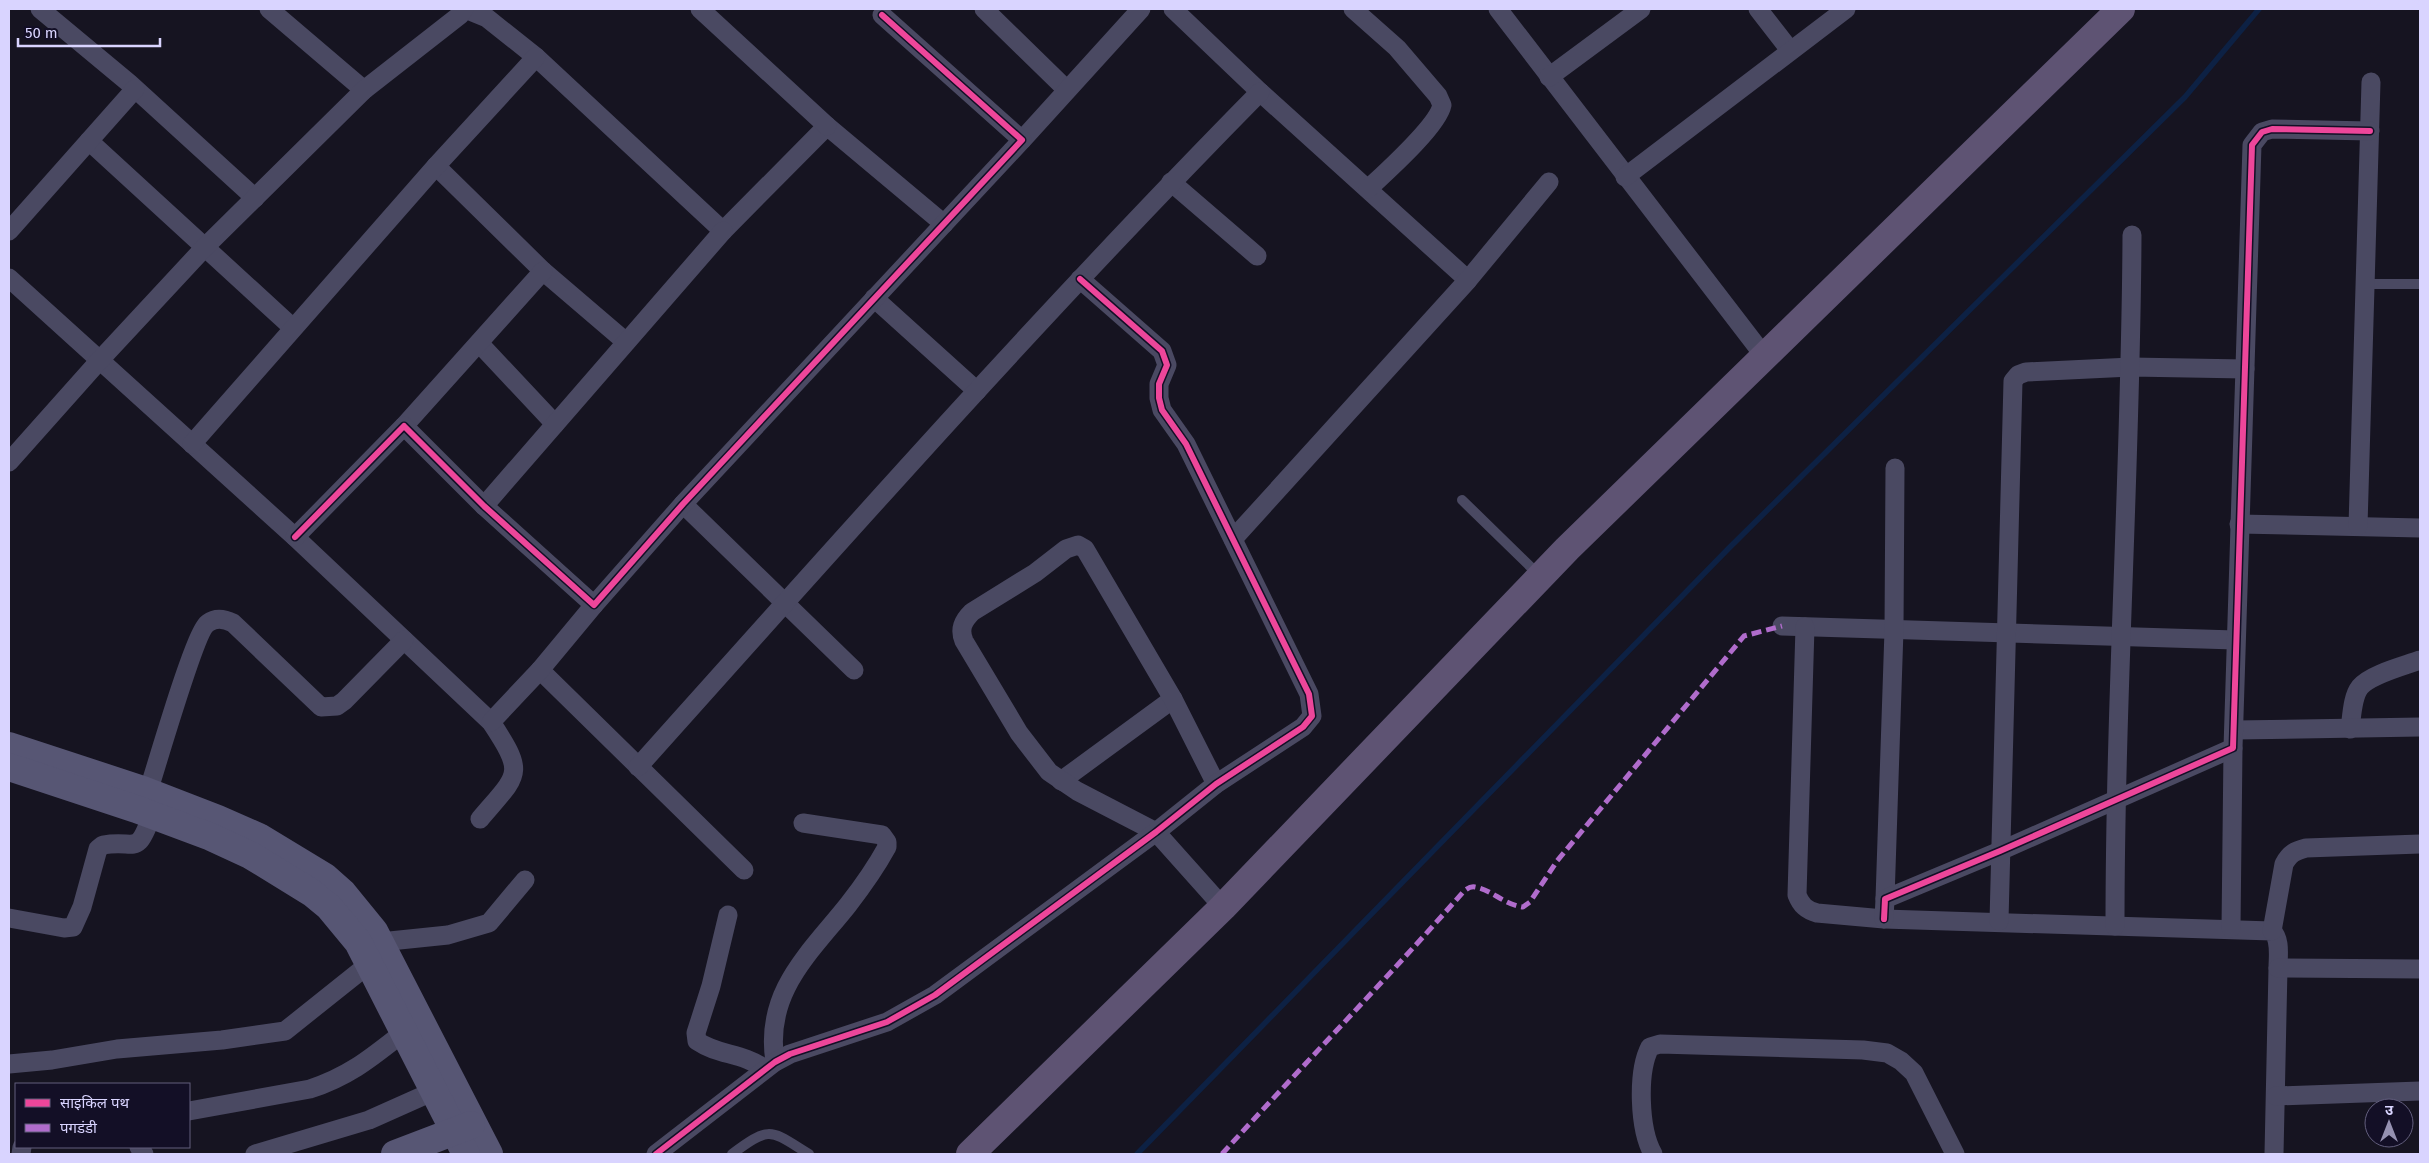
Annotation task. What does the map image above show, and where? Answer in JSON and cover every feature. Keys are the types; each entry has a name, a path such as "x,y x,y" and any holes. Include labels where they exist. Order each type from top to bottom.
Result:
{"main road":[{"path":"970,1154 1223,907 1541,576 2122,9"},
{"path":"9,746 150,804"},
{"path":"9,767 150,804 260,837 325,877 343,893 374,931 375,953 404,1032 434,1091 464,1137 489,1154"},
{"path":"375,953 464,1137"},
{"path":"394,1154 464,1137"}],"street":[{"path":"40,9 135,89 255,198"},
{"path":"269,9 364,90"},
{"path":"9,462 99,361 205,248 255,198 364,90 460,15 465,9 487,18 536,57 723,231"},
{"path":"700,9 828,126 944,224"},
{"path":"984,9 1067,90"},
{"path":"491,722 540,670 594,605 683,504 1022,140 1141,9"},
{"path":"1173,9 1260,92 1468,280"},
{"path":"1353,9 1396,48 1438,96 1442,105 1438,115 1368,190"},
{"path":"1498,9 1625,177 1765,356"},
{"path":"1549,77 1640,9"},
{"path":"1758,9 1790,50"},
{"path":"1625,177 1846,9"},
{"path":"882,15 1022,140"},
{"path":"192,444 436,166 536,57"},
{"path":"2358,526 2371,82"},
{"path":"9,231 135,89"},
{"path":"638,767 784,603 1080,279 1171,182 1260,92"},
{"path":"484,506 723,231 828,126"},
{"path":"2231,928 2235,640 2252,145 2262,132 2272,129 2370,131"},
{"path":"89,141 293,328"},
{"path":"436,166 543,272 626,342"},
{"path":"1171,182 1256,256"},
{"path":"1233,539 1468,280 1549,182"},
{"path":"2115,926 2115,800 2131,367 2132,235"},
{"path":"295,538 404,426 543,272"},
{"path":"9,278 295,538 491,722 509,749 514,761 514,768 512,779 480,819"},
{"path":"656,1154 770,1066 790,1054 887,1022 935,995 1156,832 1216,784 1303,727 1312,716 1308,694 1233,539 1186,444 1162,410 1159,398 1159,384 1167,365 1162,351 1080,279"},
{"path":"874,298 977,391"},
{"path":"479,343 555,424"},
{"path":"1999,921 2013,380 2018,375 2026,372 2131,367 2245,369"},
{"path":"404,426 484,506 594,605"},
{"path":"1884,919 1894,630 1895,468"},
{"path":"683,504 854,670"},
{"path":"2239,524 2420,528"},
{"path":"1216,784 1173,699 1089,554 1078,545 1066,549 1035,573 972,612 965,619 961,634 964,641 1019,733 1049,772 1061,782 1156,832 1223,907"},
{"path":"9,918 64,928 73,927 82,907 98,849 102,845 133,845 144,837 150,804 191,656 201,630 208,622 226,620 233,623 321,707 337,706 344,701 404,640"},
{"path":"1782,626 2235,640"},
{"path":"1805,627 1797,895 1808,911 1828,915 1884,919 2231,928 2272,931 2276,934 2278,944 2274,1154"},
{"path":"2350,728 2353,706 2359,688 2369,679 2420,660"},
{"path":"540,670 744,870"},
{"path":"1061,782 1173,699"},
{"path":"1885,899 2115,800 2234,739 2350,728 2420,727"},
{"path":"770,1066 773,1031 787,984 801,960 849,904 887,847 887,842 882,835 803,823"},
{"path":"2272,931 2284,864 2289,855 2295,851 2306,848 2420,844"},
{"path":"9,1064 52,1060 117,1049 222,1040 285,1031 293,1027 375,953 489,923 525,880"},
{"path":"728,916 711,986 696,1033 697,1041 706,1047 770,1066"},
{"path":"2278,968 2420,969"},
{"path":"190,1111 310,1090 356,1069 404,1032"},
{"path":"1653,1154 1642,1114 1643,1075 1645,1057 1650,1047 1660,1044 1862,1050 1887,1053 1901,1061 1914,1073 1955,1154"},
{"path":"255,1154 369,1120 434,1091"},
{"path":"2276,1096 2420,1091"}],"lane":[{"path":"2364,284 2420,284"},
{"path":"1462,500 1541,576"},
{"path":"732,1154 758,1135 765,1133 774,1133 809,1154"}],"waterway":[{"path":"1137,1154 1729,548 2185,97 2259,9"}],"marked path":[{"path":"1222,1154 1464,891 1472,887 1481,889 1509,903 1523,907 1530,902 1557,861 1744,636 1782,626"}],"cycle path":[{"path":"295,537 404,426 484,506 594,605 683,504 1022,140 882,15"},
{"path":"1884,919 1885,899 2000,851 2233,748 2252,145 2262,132 2272,129 2370,131"},
{"path":"656,1154 775,1062 790,1054 887,1022 935,995 1156,832 1216,784 1303,727 1312,716 1309,694 1186,444 1162,410 1159,398 1159,384 1167,365 1162,351 1080,279"}]}
